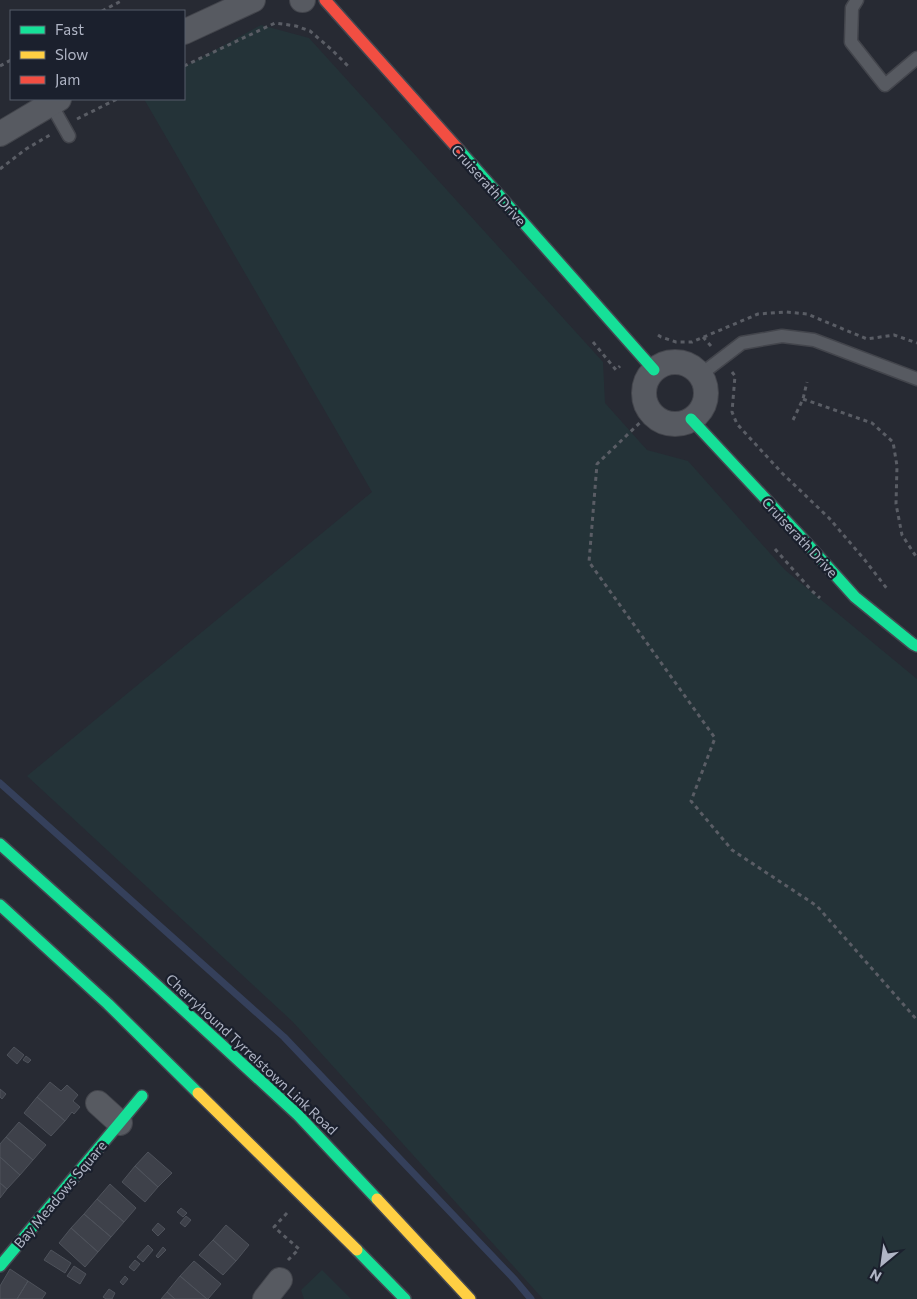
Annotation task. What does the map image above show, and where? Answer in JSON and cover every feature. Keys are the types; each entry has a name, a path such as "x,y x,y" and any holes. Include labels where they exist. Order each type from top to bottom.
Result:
{"street":[{"path":"185,32 253,0"},
{"name":"Cruiserath Drive","path":"325,0 654,370"},
{"path":"0,134 54,101"},
{"path":"683,363 700,375 706,394 704,404 691,419 683,422 666,422 651,412 646,404 644,395 648,377 654,370 662,364 683,363"},
{"name":"Cruiserath Drive","path":"691,419 855,598 917,646"},
{"name":"Cherryhound Tyrrelstown Link Road","path":"0,844 298,1115 470,1299"},
{"path":"0,905 108,1004 405,1299"},
{"name":"Bay Meadows Square","path":"0,1266 142,1096"},
{"path":"98,1103 120,1123"},
{"path":"266,1299 280,1280"}],"lane":[{"path":"856,0 852,8 851,42 886,85 917,58"},
{"path":"54,101 69,136"},
{"path":"700,375 742,342 782,336 814,340 917,379"}],"path":[{"path":"104,10 123,0"},
{"path":"185,66 275,23 310,30 351,70"},
{"path":"80,117 115,100"},
{"path":"0,169 26,149 49,136"},
{"path":"655,333 661,338 676,342 692,342 758,314 786,312 807,314 867,340 894,335 917,343"},
{"path":"592,341 616,370"},
{"path":"735,376 732,412 737,424 782,473 829,518 890,592"},
{"path":"793,420 803,399 807,382"},
{"path":"803,399 872,423 893,442 897,466 896,504 902,535 917,558"},
{"path":"651,412 597,464 589,562 715,738 691,801 732,850 817,906 917,1020"},
{"path":"280,1280 286,1276 279,1270 298,1249 274,1226 288,1211"}],"shaded area":[{"path":"261,25 309,38 603,362 605,403 647,450 688,461 785,570 917,679 917,1299 543,1299 293,1022 27,776 372,492 145,100 185,100 185,66"},
{"path":"322,1270 351,1299 304,1299 301,1290"}],"building":[{"path":"14,1047 24,1055 17,1064 7,1055"},
{"path":"26,1056 31,1060 28,1063 23,1060"},
{"path":"50,1082 61,1091 67,1085 78,1095 73,1101 80,1107 74,1114 72,1112 65,1121 37,1097"},
{"path":"0,1089 6,1094 2,1099 0,1097"},
{"path":"37,1097 65,1121 51,1136 24,1113"},
{"path":"19,1122 46,1145 33,1160 6,1137"},
{"path":"6,1137 33,1160 20,1175 0,1157 0,1144"},
{"path":"148,1152 172,1173 158,1187 135,1166"},
{"path":"0,1157 20,1175 7,1189 0,1183"},
{"path":"135,1166 158,1187 145,1202 122,1182"},
{"path":"0,1183 7,1189 0,1198"},
{"path":"110,1184 136,1208 124,1222 97,1199"},
{"path":"97,1199 124,1222 111,1237 84,1214"},
{"path":"181,1208 187,1213 183,1217 177,1212"},
{"path":"84,1214 111,1237 98,1252 71,1228"},
{"path":"186,1216 191,1220 185,1227 180,1223"},
{"path":"158,1223 165,1229 158,1236 152,1230"},
{"path":"226,1225 249,1245 236,1261 213,1240"},
{"path":"71,1228 98,1252 85,1267 59,1243"},
{"path":"213,1240 236,1261 223,1275 199,1255"},
{"path":"148,1245 153,1250 143,1262 137,1257"},
{"path":"163,1247 166,1250 158,1258 156,1256"},
{"path":"51,1250 71,1263 65,1273 44,1260"},
{"path":"135,1260 140,1264 134,1271 129,1267"},
{"path":"194,1261 221,1284 208,1299 180,1276"},
{"path":"74,1266 86,1274 80,1284 67,1276"},
{"path":"10,1269 28,1281 17,1299 0,1299 0,1286"},
{"path":"125,1276 128,1279 123,1285 120,1282"},
{"path":"180,1276 207,1299 175,1299 167,1292"},
{"path":"28,1281 46,1293 42,1299 17,1299"},
{"path":"109,1289 115,1293 112,1299 106,1299 103,1297"},
{"path":"167,1292 175,1299 161,1299"}],"waterway":[{"path":"0,783 284,1037 531,1299"}],"traffic: fast":[{"path":"459,150 654,370"},
{"path":"691,419 855,597 917,646"},
{"path":"0,844 298,1115 377,1199"},
{"path":"0,905 108,1004 198,1093"},
{"path":"0,1266 142,1096"},
{"path":"357,1250 405,1299"}],"traffic: slow":[{"path":"198,1093 357,1250"},
{"path":"377,1199 470,1299"}],"traffic: jam":[{"path":"325,0 459,150"}]}
